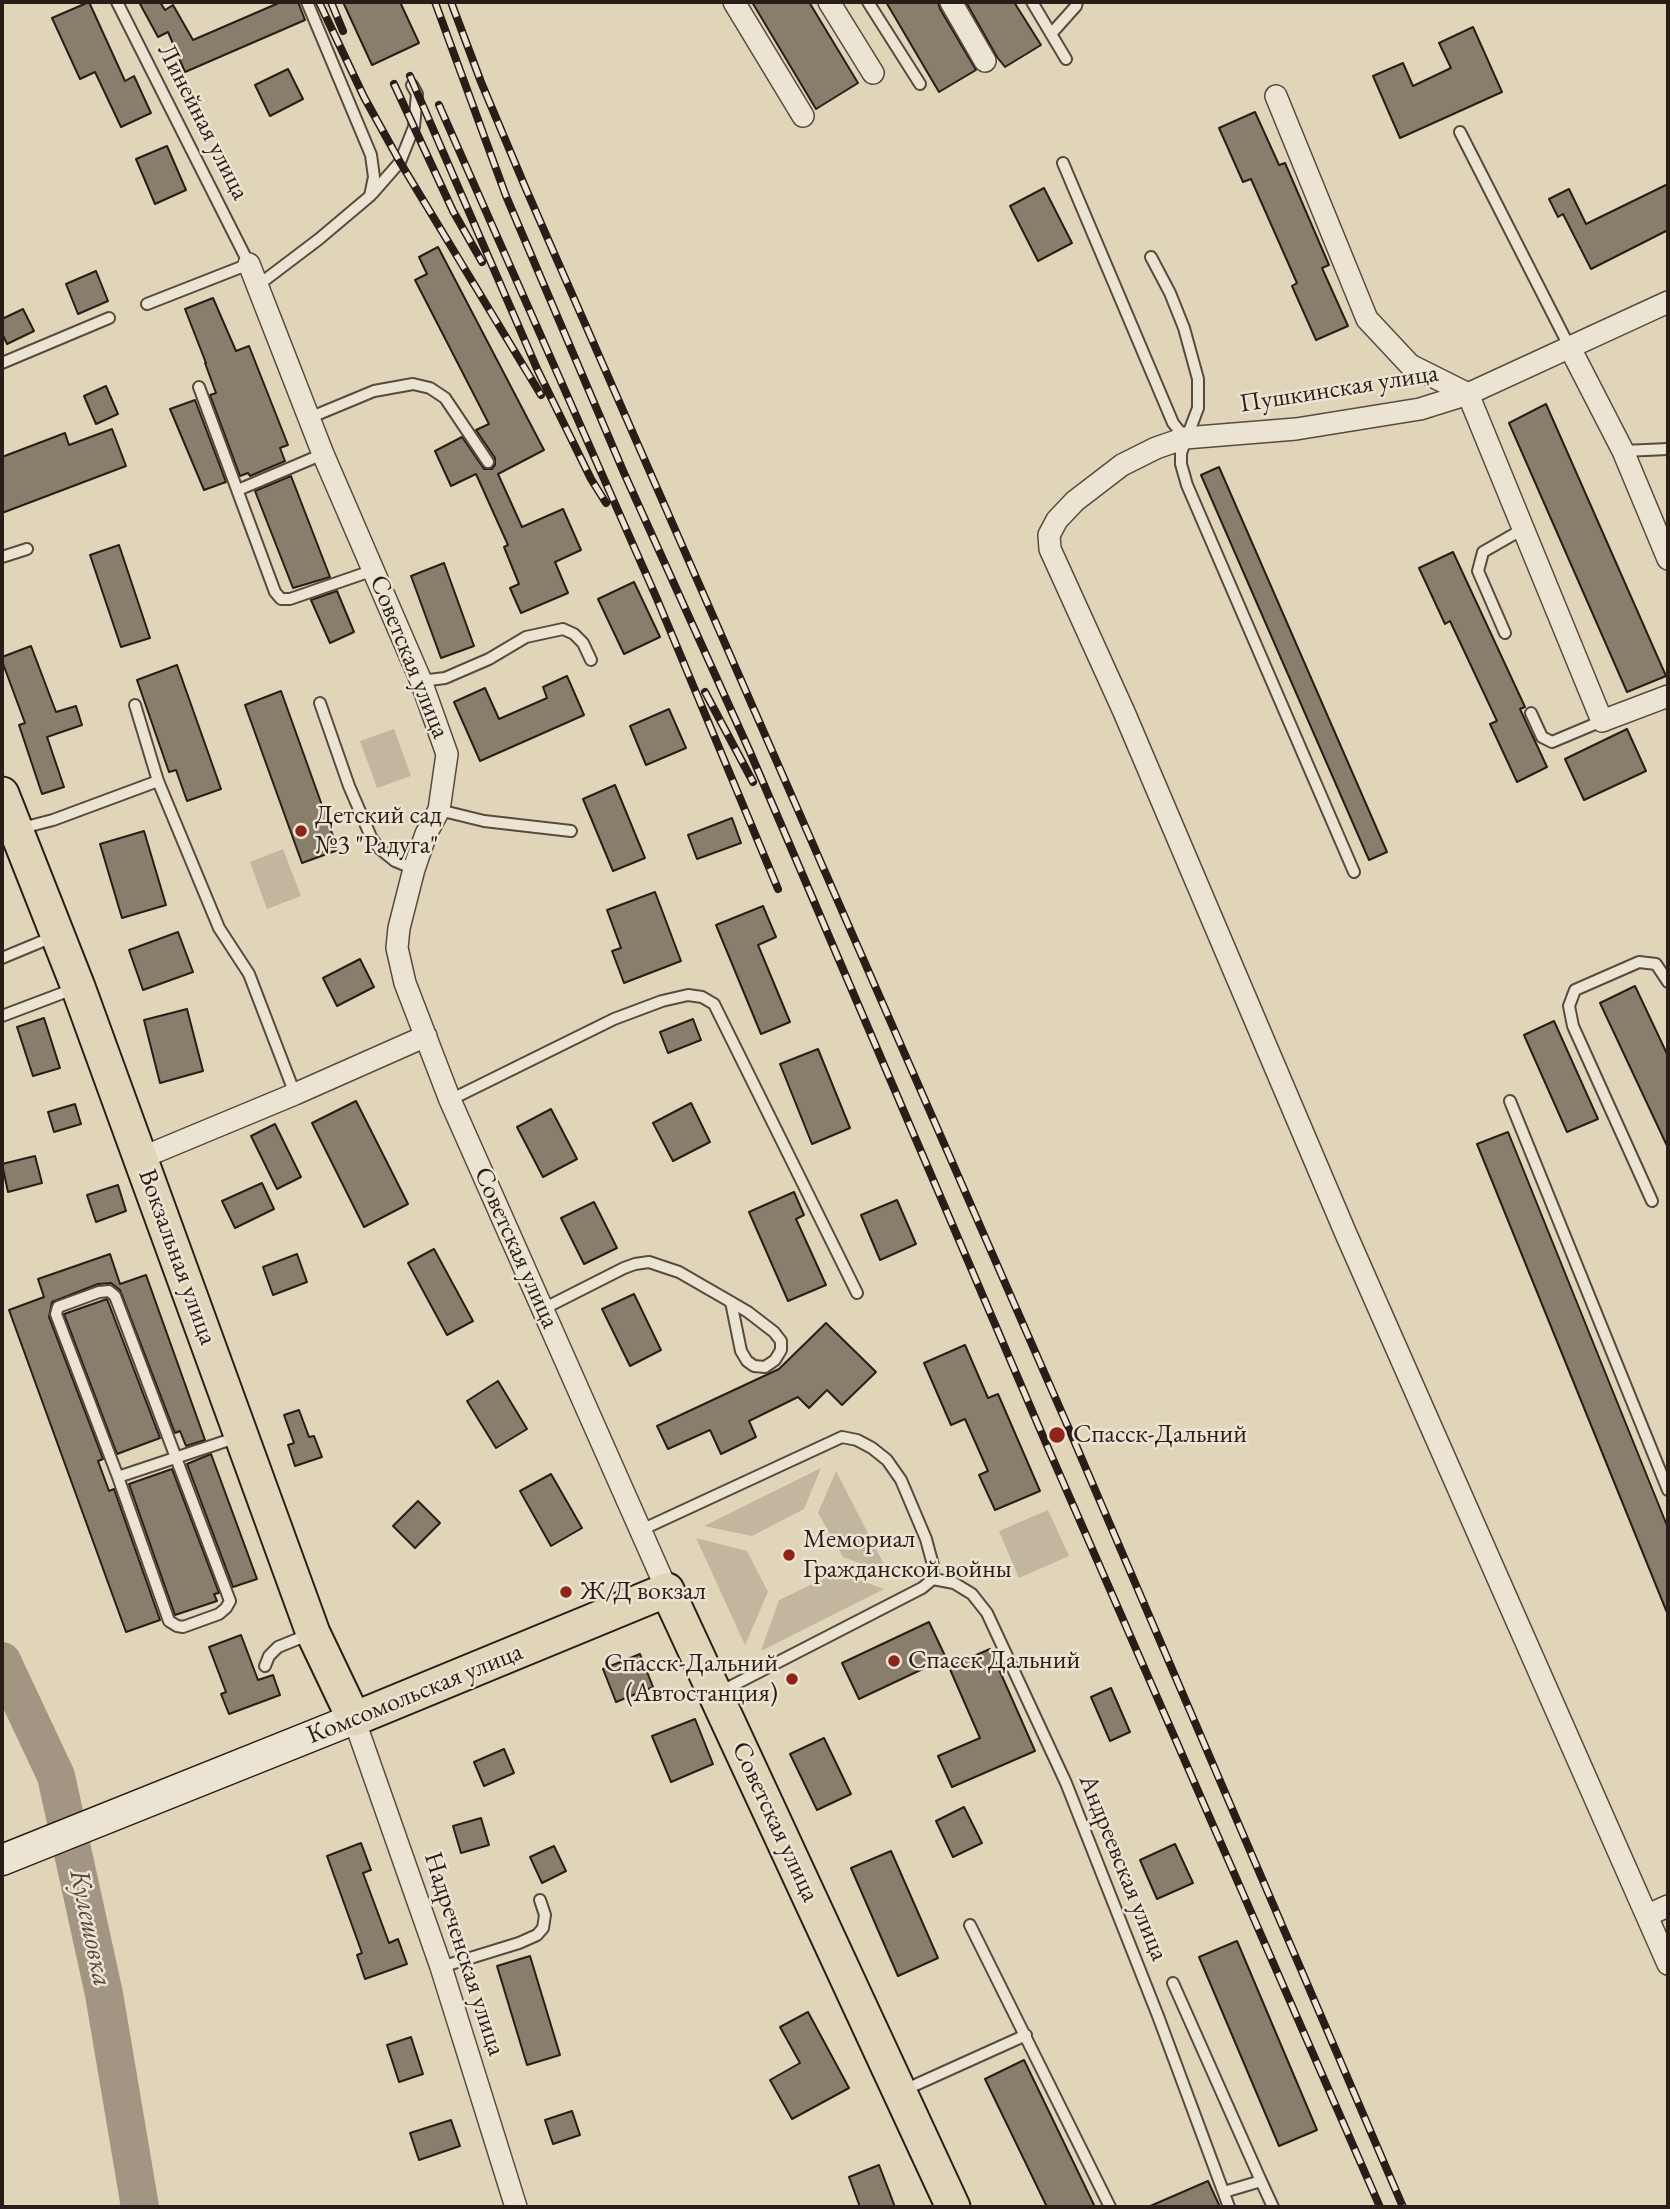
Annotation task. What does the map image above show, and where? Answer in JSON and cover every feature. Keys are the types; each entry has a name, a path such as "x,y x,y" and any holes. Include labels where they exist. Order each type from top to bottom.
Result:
{"main road":[{"name":"Вокзальная улица","path":"2,794 78,987 313,1633 354,1719"},
{"name":"Советская улица","path":"667,1590 953,2207"},
{"name":"Комсомольская улица","path":"2,1860 667,1590"}],"street":[{"path":"734,2 803,116"},
{"path":"829,2 873,73"},
{"path":"951,2 985,61"},
{"path":"1276,96 1367,319 1410,365 1468,394 1602,721 1668,695"},
{"name":"Советская улица","path":"249,264 323,454 421,681 447,754 439,810 426,834 403,908 397,948 404,983 450,1100 667,1590"},
{"name":"Пушкинская улица","path":"1648,1915 1340,1221 1124,712 1050,550 1049,535 1057,520 1075,501 1122,465 1156,448 1185,438 1296,429 1420,409 1468,394 1668,302"},
{"path":"1569,346 1623,452 1668,559"},
{"path":"141,1157 295,1094 426,1036"},
{"name":"Надреченская улица","path":"354,1719 440,1967 516,2207"},
{"path":"1668,1906 1648,1915 1668,1964"}],"lane":[{"name":"Линейная улица","path":"117,2 249,264"},
{"path":"307,2 371,155 374,177 370,196"},
{"path":"868,2 920,84"},
{"path":"1032,2 1066,59"},
{"path":"1051,34 1077,2"},
{"path":"257,286 370,196 400,162 414,127 417,94 411,85"},
{"path":"1460,132 1569,346"},
{"path":"1063,163 1173,423 1185,438"},
{"path":"1151,257 1175,304 1198,380 1198,408 1185,438 1181,464 1187,485 1354,872"},
{"path":"147,304 249,264"},
{"path":"2,363 108,318"},
{"path":"309,418 374,391 413,384 430,388 445,398 488,462"},
{"path":"199,387 275,592 281,598 290,599 374,570"},
{"path":"1623,452 1668,449"},
{"path":"238,490 323,454"},
{"path":"1505,633 1478,571 1483,552 1523,529"},
{"path":"2,557 27,549"},
{"path":"421,681 445,678 489,659 526,637 563,629 574,634 583,643 591,660"},
{"path":"320,703 349,786 371,837 379,848 395,860 414,869"},
{"path":"135,705 158,780 219,928 249,974 295,1094"},
{"path":"1531,713 1542,737 1552,742 1602,721"},
{"path":"16,830 53,820 158,780"},
{"path":"439,810 484,821 570,831"},
{"path":"2,958 57,935"},
{"path":"1652,1201 1573,1026 1569,1006 1575,990 1639,962 1656,964 1668,982"},
{"path":"2,1016 78,987"},
{"path":"450,1100 614,1019 662,1001 688,995 702,997 714,1004 857,1293"},
{"path":"1510,1101 1668,1490"},
{"path":"543,1309 624,1268 649,1262 679,1272 731,1302 774,1332 781,1341 781,1350 775,1360 765,1367 754,1366 741,1351 731,1302"},
{"path":"109,1291 115,1296 178,1457 230,1601 219,1614 183,1627 169,1620 118,1477 56,1314 58,1307 109,1291"},
{"path":"118,1477 241,1436"},
{"path":"639,1531 842,1437 872,1447 887,1460 901,1480 926,1539 933,1565 933,1579 922,1588 716,1694"},
{"name":"Андреевская улица","path":"933,1579 954,1583 972,1594 987,1613 1066,1783 1158,2016 1229,2207"},
{"path":"265,1666 269,1656 278,1647 313,1633"},
{"path":"440,1967 537,1935 543,1928 545,1915 540,1900"},
{"path":"970,1925 1110,2207"},
{"path":"1173,1983 1273,2207"},
{"path":"900,2092 1026,2035"},
{"path":"1224,2192 1261,2181"}],"shaded area":[{"path":"394,729 411,776 377,788 360,741"},
{"path":"283,849 301,896 267,909 250,862"},
{"path":"821,1468 804,1509 752,1536 704,1526"},
{"path":"836,1471 889,1574 843,1557 818,1513"},
{"path":"1048,1510 1069,1556 1019,1578 999,1531"},
{"path":"696,1538 747,1551 768,1592 745,1645"},
{"path":"838,1572 884,1589 761,1651 779,1600"}],"building":[{"path":"89,2 125,81 134,76 151,113 121,127 95,72 80,79 52,18"},
{"path":"139,2 160,2 165,10 173,5 193,40 281,2 298,2 305,20 185,72 168,32 158,37"},
{"path":"343,2 400,2 419,43 372,65"},
{"path":"752,2 809,2 858,83 816,109"},
{"path":"886,2 938,2 976,70 939,92"},
{"path":"966,2 1014,2 1041,45 1005,67"},
{"path":"1473,27 1502,92 1400,138 1373,76 1403,63 1413,86 1451,68 1439,43"},
{"path":"288,69 303,99 270,116 255,85"},
{"path":"1255,112 1279,165 1285,163 1329,265 1322,268 1348,326 1316,340 1292,286 1297,283 1251,179 1243,182 1219,128"},
{"path":"167,146 186,190 155,204 136,159"},
{"path":"1668,184 1668,230 1591,269 1563,214 1558,217 1549,199 1569,189 1586,224"},
{"path":"1044,188 1072,243 1038,261 1010,206"},
{"path":"438,247 544,450 498,474 522,527 563,509 581,550 555,562 568,593 521,613 510,588 519,584 504,547 508,545 476,474 451,486 435,451 462,437 484,469 492,469 495,465 495,458 476,430 489,424 415,280 427,274 419,257"},
{"path":"96,271 108,301 78,314 66,284"},
{"path":"213,298 236,351 249,346 288,445 280,448 285,461 250,476 248,473 240,476 210,395 216,393 185,309"},
{"path":"23,309 34,331 7,344 2,333 2,319"},
{"path":"106,386 118,414 96,424 84,396"},
{"path":"195,400 226,482 204,490 170,409"},
{"path":"1546,404 1666,676 1627,692 1509,423"},
{"path":"112,429 126,466 2,513 2,457 65,433 69,445"},
{"path":"1219,467 1387,852 1369,860 1201,475"},
{"path":"291,476 330,577 293,588 255,491"},
{"path":"119,545 150,638 121,647 90,555"},
{"path":"1453,552 1525,707 1520,709 1547,767 1517,782 1490,724 1497,721 1450,621 1445,624 1419,568"},
{"path":"444,563 474,646 441,658 411,576"},
{"path":"634,582 660,637 624,654 598,599"},
{"path":"337,591 354,632 330,643 311,600"},
{"path":"31,646 56,712 76,706 82,725 47,737 64,787 42,794 19,725 25,723 2,661 2,657"},
{"path":"177,665 221,789 187,801 176,770 169,772 137,680"},
{"path":"567,676 584,715 480,761 454,702 485,688 499,719 547,698 543,687"},
{"path":"281,691 338,850 302,863 245,705"},
{"path":"669,709 686,748 646,765 630,726"},
{"path":"1627,729 1646,771 1584,800 1565,759"},
{"path":"615,785 645,858 613,871 583,799"},
{"path":"732,818 741,843 697,859 688,835"},
{"path":"144,831 166,905 122,918 100,844"},
{"path":"655,892 681,961 624,983 612,951 621,948 607,910"},
{"path":"763,906 776,937 758,945 790,1022 761,1034 716,925"},
{"path":"178,932 193,972 143,990 129,950"},
{"path":"360,959 374,987 337,1006 323,978"},
{"path":"1635,986 1668,1056 1668,1148 1600,1003"},
{"path":"187,1009 203,1071 160,1083 144,1020"},
{"path":"44,1018 60,1068 33,1076 17,1027"},
{"path":"693,1019 701,1040 668,1053 660,1032"},
{"path":"1554,1021 1598,1119 1567,1132 1524,1035"},
{"path":"818,1049 850,1128 812,1144 780,1064"},
{"path":"356,1101 408,1204 364,1227 312,1123"},
{"path":"691,1103 710,1142 673,1161 653,1123"},
{"path":"75,1104 81,1124 54,1132 48,1112"},
{"path":"551,1109 577,1159 543,1177 517,1127"},
{"path":"275,1124 301,1177 277,1189 251,1136"},
{"path":"1508,1132 1668,1528 1668,1615 1477,1144"},
{"path":"35,1156 42,1183 8,1192 2,1164"},
{"path":"262,1183 274,1209 235,1228 222,1201"},
{"path":"118,1185 126,1211 96,1222 87,1195"},
{"path":"794,1192 804,1215 796,1219 826,1285 788,1301 749,1212"},
{"path":"897,1200 916,1244 880,1260 861,1215"},
{"path":"594,1202 617,1248 584,1264 561,1218"},
{"path":"434,1249 473,1321 447,1335 408,1263"},
{"path":"110,1254 120,1284 146,1275 205,1440 186,1446 180,1431 175,1433 120,1290 111,1283 98,1284 52,1302 49,1317 103,1459 98,1461 109,1491 114,1489 160,1620 126,1632 9,1310 44,1297 38,1279"},
{"path":"297,1254 307,1282 273,1295 263,1267"},
{"path":"634,1294 661,1350 630,1366 602,1309"},
{"path":"107,1299 160,1438 117,1454 64,1314"},
{"path":"826,1323 876,1372 842,1405 827,1390 809,1408 798,1397 749,1421 756,1437 721,1454 710,1430 668,1449 657,1426 779,1369"},
{"name":"Спасск-Дальний","path":"965,1345 988,1398 998,1394 1040,1491 995,1510 979,1475 988,1471 965,1419 951,1425 924,1363"},
{"path":"498,1381 527,1429 496,1448 467,1401"},
{"path":"299,1410 309,1437 314,1436 322,1457 295,1466 288,1445 294,1443 284,1415"},
{"path":"211,1454 257,1579 233,1587 187,1464"},
{"path":"172,1469 219,1593 214,1594 217,1601 175,1615 129,1484"},
{"path":"551,1474 582,1528 551,1546 520,1491"},
{"path":"418,1501 440,1523 415,1548 393,1526"},
{"name":"Спасск Дальний","path":"929,1622 946,1658 859,1699 842,1663"},
{"path":"241,1635 258,1680 273,1675 280,1695 229,1714 221,1694 226,1692 209,1647"},
{"path":"990,1649 1035,1751 952,1787 938,1756 980,1738 949,1667"},
{"path":"640,1654 653,1687 616,1702 603,1669"},
{"path":"1111,1688 1130,1732 1110,1741 1091,1697"},
{"path":"695,1719 713,1764 671,1782 652,1736"},
{"path":"824,1738 851,1794 817,1810 790,1754"},
{"path":"504,1749 514,1773 484,1786 474,1762"},
{"path":"964,1807 982,1843 953,1857 936,1821"},
{"path":"481,1818 489,1845 461,1853 453,1826"},
{"path":"361,1843 371,1870 363,1873 389,1943 398,1939 407,1964 365,1979 357,1955 362,1953 327,1856"},
{"path":"1175,1844 1193,1883 1157,1899 1140,1860"},
{"path":"554,1846 566,1871 542,1883 530,1857"},
{"path":"891,1851 938,1958 898,1976 851,1868"},
{"path":"1237,1941 1317,2130 1279,2146 1199,1957"},
{"path":"530,1956 560,2055 527,2065 497,1966"},
{"path":"808,2012 849,2088 792,2119 770,2080 800,2063 780,2027"},
{"path":"411,2037 423,2074 399,2082 387,2045"},
{"path":"1024,2060 1095,2207 1047,2207 985,2079"},
{"path":"572,2111 580,2135 553,2144 545,2120"},
{"path":"451,2120 460,2146 419,2160 410,2133"},
{"path":"879,2165 895,2207 860,2207 849,2177"},
{"path":"1208,2181 1220,2207 1148,2207"}],"waterway":[{"name":"Кулешовка","path":"2,1661 56,1776 104,1994 140,2207"}],"railway":[{"path":"319,2 364,97 400,162 541,395"},
{"path":"331,2 343,31"},
{"path":"435,2 506,196 624,473 750,752 1045,1441 1380,2207"},
{"path":"451,2 526,189 1069,1429 1403,2207"},
{"path":"410,76 538,371 591,479 606,503"},
{"path":"394,84 453,211 482,262"},
{"path":"439,105 657,599 778,889"},
{"path":"705,692 753,782"}],"place":[{"name":"Детский сад №3 \"Радуга\"","path":"301,831"},
{"name":"Спасск-Дальний","path":"1057,1435"},
{"name":"Мемориал Гражданской войны","path":"789,1555"},
{"name":"Ж/Д вокзал","path":"566,1592"},
{"name":"Спасск Дальний","path":"894,1661"},
{"name":"Спасск-Дальний (Автостанция)","path":"792,1679"}]}
